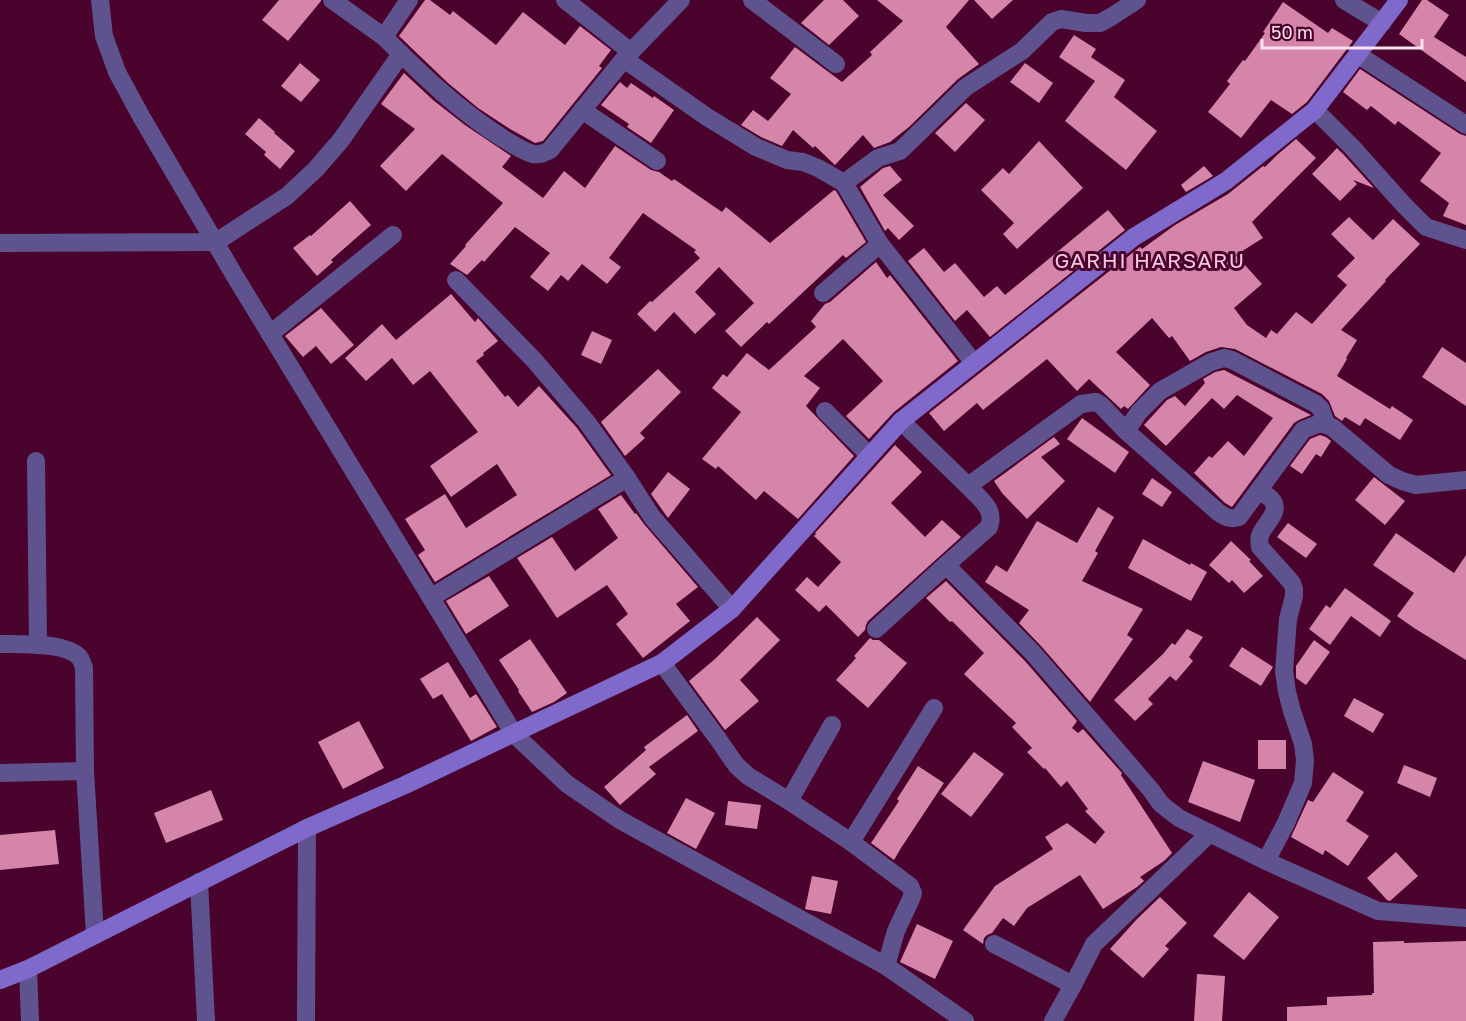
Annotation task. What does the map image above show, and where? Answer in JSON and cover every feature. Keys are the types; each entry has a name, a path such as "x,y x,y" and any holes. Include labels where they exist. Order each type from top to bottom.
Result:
{"street":[{"path":"100,0 104,36 117,72 142,118 270,334 514,734 567,784 620,820 886,966 965,1021"},
{"path":"332,0 384,37 448,98 491,131 524,151 534,154 542,154 550,150 627,56 681,0"},
{"path":"384,37 409,0"},
{"path":"565,0 627,56 707,117 756,147 787,160 803,162 818,168 844,183 880,244 974,363"},
{"path":"752,0 836,64"},
{"path":"844,183 878,158 900,151 966,87 1022,51 1052,22 1061,19 1100,23 1137,0"},
{"path":"1344,0 1382,23"},
{"path":"0,980 27,969 307,828 405,785 662,663 732,609 901,421 1134,237 1226,182 1315,110 1399,0"},
{"path":"0,243 216,242 287,196 316,169 341,140 401,54"},
{"path":"1357,54 1466,125"},
{"path":"582,110 657,160"},
{"path":"1315,110 1426,226 1466,240"},
{"path":"270,334 393,235"},
{"path":"823,293 880,244"},
{"path":"456,280 534,360 586,421 652,517 732,609"},
{"path":"1126,431 1139,412 1160,391 1211,362 1224,358 1316,404 1321,409 1326,424"},
{"path":"968,486 1081,404 1096,402 1225,518 1239,517 1304,430 1320,423 1332,427 1389,475 1402,482 1416,485 1466,480"},
{"path":"825,411 869,455"},
{"path":"876,629 989,527 992,520 987,506 901,421"},
{"path":"36,461 38,645"},
{"path":"432,597 627,478"},
{"path":"1258,491 1274,503 1267,524 1260,534 1260,547 1292,583 1294,589 1288,619 1284,671 1289,701 1303,744 1305,760 1303,783 1266,861"},
{"path":"946,564 1033,653 1161,804 1179,818 1266,861 1378,911 1466,918"},
{"path":"0,644 50,645 72,651 80,658 84,667 84,771 95,934"},
{"path":"662,663 736,765 748,776 851,842 910,886 913,893 897,931 886,966"},
{"path":"851,842 934,708"},
{"path":"789,801 832,725"},
{"path":"0,773 84,771"},
{"path":"306,1021 307,828"},
{"path":"1053,1021 1094,944 1210,833"},
{"path":"199,882 206,1021"},
{"path":"994,944 1074,985"},
{"path":"27,969 30,1021"}],"building":[{"path":"279,0 321,1 288,41 262,20"},
{"path":"425,0 430,0 450,15 453,11 496,45 523,12 565,45 580,26 611,50 599,66 602,68 543,141 535,143 478,108 399,36"},
{"path":"824,0 843,0 859,16 829,45 801,23"},
{"path":"877,0 969,0 946,27 979,64 958,79 909,127 890,142 874,148 863,135 835,165 793,130 782,146 741,125 753,110 768,121 791,94 770,78 795,47 842,82 872,55 870,52 903,21"},
{"path":"974,0 1013,0 992,19"},
{"path":"1422,0 1427,0 1449,15 1434,37 1466,57 1466,82 1399,34"},
{"path":"1283,2 1328,33 1332,28 1353,41 1307,102 1292,114 1271,100 1241,138 1208,112 1230,84 1227,81 1265,33 1263,32"},
{"path":"1074,35 1096,49 1091,57 1125,80 1114,97 1157,131 1126,170 1065,121 1095,81 1059,57"},
{"path":"300,63 320,80 301,102 281,86"},
{"path":"1025,63 1053,83 1039,103 1010,82"},
{"path":"1360,69 1466,136 1466,225 1443,216 1449,203 1420,181 1441,153 1398,121 1395,125 1371,106 1367,110 1343,92"},
{"path":"404,73 465,125 511,156 502,167 543,198 564,171 585,188 615,146 651,170 659,172 672,181 674,179 722,212 726,207 770,243 834,190 866,242 846,258 843,255 741,347 725,331 754,303 719,267 695,292 716,314 695,334 674,312 655,332 637,314 700,258 694,252 696,250 643,213 609,258 621,267 607,284 582,264 568,281 561,275 548,291 530,277 550,253 515,227 484,262 482,260 467,275 450,264 503,203 442,154 406,191 380,166 415,129 381,104"},
{"path":"620,82 627,88 631,83 674,110 651,143 627,127 629,124 601,105"},
{"path":"966,103 985,120 955,152 935,133"},
{"path":"259,118 295,151 280,169 264,155 266,152 245,134"},
{"path":"1296,139 1316,158 1252,222 1263,238 1236,255 1262,284 1234,308 1247,325 1266,338 1271,330 1277,334 1296,312 1312,324 1347,285 1337,276 1355,258 1331,234 1349,217 1373,240 1393,219 1420,244 1341,330 1357,340 1337,376 1390,409 1392,406 1413,420 1400,440 1365,418 1360,426 1345,417 1342,421 1335,416 1329,401 1322,394 1235,349 1221,347 1190,361 1172,336 1169,338 1152,318 1116,352 1150,385 1128,409 1124,406 1121,409 1089,379 1077,391 1047,359 983,410 977,403 944,431 929,413 1140,247 1142,249 1175,225 1228,194 1263,166 1265,167"},
{"path":"1039,141 1083,188 1017,249 1003,234 1014,223 981,190 1003,168 1009,174"},
{"path":"1337,148 1374,188 1353,180 1357,184 1340,201 1312,174"},
{"path":"890,166 902,180 883,195 914,226 899,240 888,228 885,231 860,187 883,168"},
{"path":"1204,166 1213,176 1186,192 1181,185"},
{"path":"350,201 371,225 331,260 333,262 317,276 293,248 311,236"},
{"path":"1108,210 1125,230 990,337 967,310 955,321 908,261 924,248 944,272 955,263 984,297 997,286 1005,295"},
{"path":"876,262 887,278 890,275 958,361 894,412 869,439 846,416 883,381 843,339 804,376 820,388 806,406 854,456 798,519 764,491 756,500 718,466 716,469 702,459 741,412 712,388 723,374 727,377 747,353 769,370 816,327 811,321 825,304"},
{"path":"451,294 475,322 478,318 498,341 476,361 505,397 508,395 518,407 539,386 577,428 611,475 435,582 418,555 425,550 405,519 445,494 466,528 517,495 497,464 451,497 430,466 478,432 430,371 413,385 392,358 366,381 345,358 382,324 396,340"},
{"path":"321,308 354,345 331,364 316,346 303,357 285,336"},
{"path":"592,331 612,340 601,364 581,355"},
{"path":"1442,347 1466,363 1466,406 1422,377"},
{"path":"658,369 681,392 640,433 645,438 625,456 601,422"},
{"path":"1224,370 1311,415 1294,423 1232,507 1194,473 1209,456 1212,458 1228,441 1244,456 1273,418 1237,395 1224,409 1212,398 1166,446 1144,425 1167,400 1175,396 1185,406 1205,383 1203,379"},
{"path":"1082,418 1129,452 1115,473 1067,439"},
{"path":"1320,435 1331,441 1321,457 1316,454 1302,474 1290,466 1310,439"},
{"path":"1054,437 1060,444 1041,457 1065,481 1027,519 1002,493 994,481"},
{"path":"895,445 922,472 891,503 925,537 942,520 961,537 868,621 865,630 858,637 826,605 819,612 795,590 807,577 818,587 841,562 814,536 815,533"},
{"path":"668,472 690,489 668,518 651,494"},
{"path":"1374,477 1405,501 1385,525 1355,500"},
{"path":"1152,478 1172,492 1162,507 1142,494"},
{"path":"621,495 698,587 676,604 690,621 643,658 616,624 628,614 607,585 557,618 517,558 552,537 575,571 618,538 598,509"},
{"path":"1098,507 1114,517 1082,581 1143,609 1127,635 1133,639 1090,702 1019,623 1029,610 985,582 996,565 1007,572 1037,521 1077,543"},
{"path":"1288,523 1317,544 1306,558 1277,537"},
{"path":"1396,533 1454,573 1466,555 1466,660 1397,616 1414,593 1373,565"},
{"path":"1143,539 1207,572 1191,601 1128,568"},
{"path":"1231,541 1251,560 1249,561 1263,576 1244,593 1232,580 1229,583 1209,565"},
{"path":"489,576 509,606 466,634 446,601"},
{"path":"946,581 1025,661 1077,721 1072,728 1078,733 1083,729 1122,773 1121,775 1172,853 1140,877 1144,881 1137,887 1103,909 1080,875 1027,908 1014,926 1003,918 992,933 984,938 983,944 963,930 995,886 1053,849 1045,837 1067,823 1095,844 1105,832 1085,811 1088,809 1067,781 1061,787 1027,752 1032,748 1012,727 1016,723 964,674 984,653 926,598"},
{"path":"1345,588 1391,621 1380,637 1351,616 1330,645 1309,629 1326,605 1330,608"},
{"path":"757,617 780,640 740,680 759,701 725,730 689,681"},
{"path":"1187,629 1203,637 1189,657 1193,661 1176,681 1170,676 1148,699 1153,704 1135,721 1114,700 1172,643 1175,645"},
{"path":"870,638 879,640 907,663 868,708 836,680"},
{"path":"530,639 567,693 532,712 499,660"},
{"path":"1314,640 1330,652 1306,685 1296,678 1296,666"},
{"path":"1242,647 1273,667 1261,686 1229,666"},
{"path":"448,662 470,698 476,694 497,727 471,741 442,694 433,699 420,679"},
{"path":"1354,698 1384,714 1373,733 1344,716"},
{"path":"687,715 698,731 649,767 656,774 620,805 604,787 646,750 644,747"},
{"path":"359,721 384,768 343,789 318,742"},
{"path":"1258,740 1286,740 1286,769 1258,769"},
{"path":"974,752 1004,774 971,817 941,794"},
{"path":"1203,761 1255,780 1240,822 1188,802"},
{"path":"1404,765 1437,778 1430,797 1397,783"},
{"path":"918,766 944,783 894,860 871,843 899,801 897,799"},
{"path":"1333,772 1364,792 1346,821 1369,836 1348,866 1325,850 1323,855 1291,837 1308,800 1313,802"},
{"path":"211,790 223,820 166,843 154,813"},
{"path":"686,798 715,813 696,849 667,833"},
{"path":"728,801 761,805 757,829 725,825"},
{"path":"55,830 59,864 0,870 0,835"},
{"path":"1396,852 1418,876 1390,901 1367,878"},
{"path":"812,876 838,881 831,914 805,909"},
{"path":"1249,892 1279,917 1244,960 1213,936"},
{"path":"1160,897 1187,923 1165,946 1169,949 1143,978 1110,949"},
{"path":"917,924 953,941 935,979 900,962"},
{"path":"1404,941 1404,943 1466,941 1466,1021 1287,1021 1287,1007 1327,1005 1327,997 1372,995 1374,993 1373,942"},
{"path":"1197,974 1225,976 1222,1021 1194,1021"}],"district":[{"name":"GARHI HARSARU","path":"1150,260"}]}
